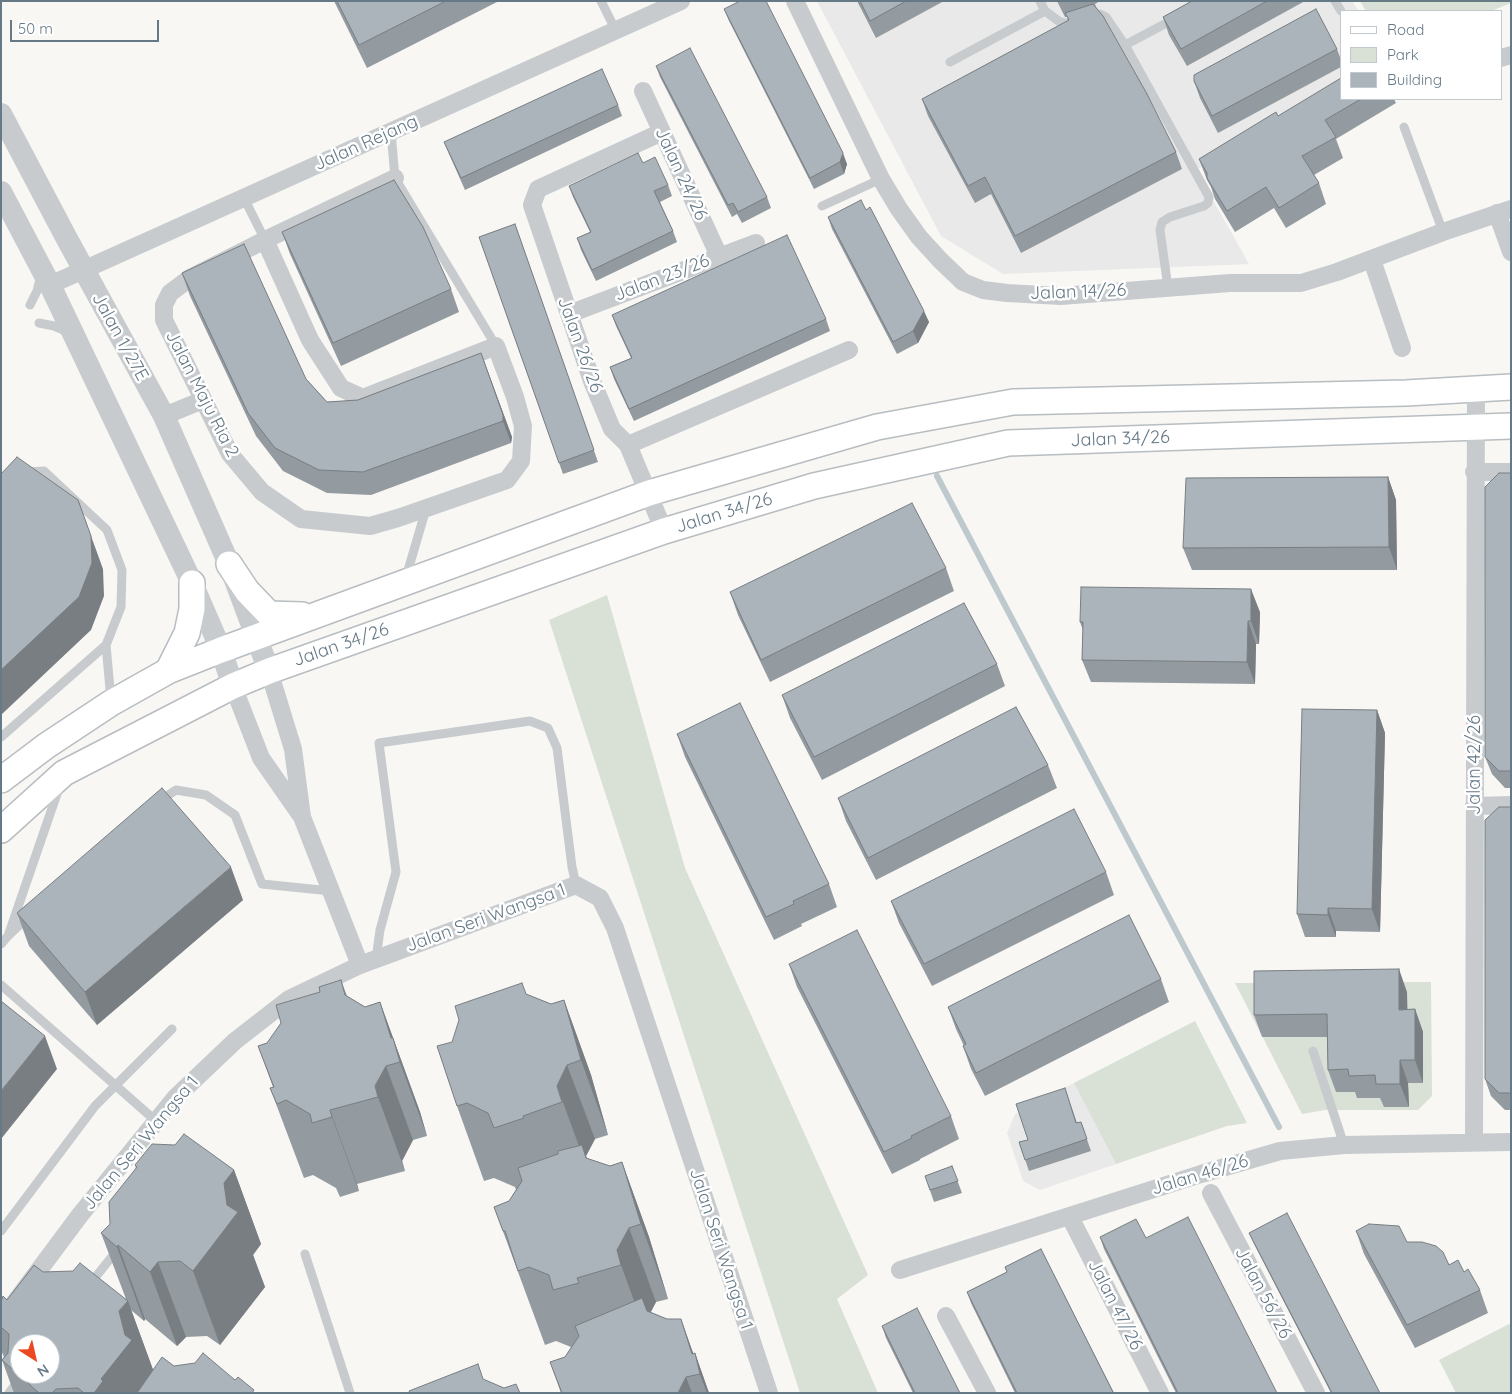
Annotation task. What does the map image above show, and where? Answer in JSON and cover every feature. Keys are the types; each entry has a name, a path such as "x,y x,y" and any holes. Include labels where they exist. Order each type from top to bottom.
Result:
{"main road":[{"name":"Jalan 34/26","path":"1,780 46,746 111,703 168,671 404,582 649,493 876,427 1013,402 1406,393 1511,387"},
{"name":"Jalan 34/26","path":"1,830 64,773 233,686 268,671 664,531 814,486 1008,443 1511,426"},
{"path":"229,564 247,591 269,614 298,615 325,612"},
{"path":"168,671 187,633 192,609 192,582"}],"street":[{"name":"Jalan 14/26","path":"795,1 881,179 919,237 963,282 983,290 1007,294 1061,296 1230,283 1301,283 1372,260 1443,232 1504,211"},
{"name":"Jalan Rejang","path":"46,278 84,270 616,31 673,3"},
{"name":"Jalan 24/26","path":"643,91 719,256"},
{"name":"Jalan 1/27E","path":"1,114 164,416 229,564"},
{"name":"Jalan 26/26","path":"662,132 538,189 532,205 592,381 612,429 628,445 664,531"},
{"name":"Jalan Maju Ria 2","path":"395,178 190,278 170,293 164,304 164,320 230,454 262,492 301,519 370,526 507,480 521,461 523,426 515,397 496,346"},
{"path":"1,192 46,278 192,582 221,650 261,758 302,817 331,891 368,962"},
{"path":"1504,211 1511,252"},
{"path":"265,240 310,340 341,388 363,398 496,346"},
{"name":"Jalan 23/26","path":"569,314 756,242"},
{"path":"1372,260 1402,348"},
{"path":"628,445 849,350"},
{"name":"Jalan 42/26","path":"1474,1142 1474,472 1476,388"},
{"path":"164,416 203,400"},
{"path":"1474,472 1511,472"},
{"path":"229,564 268,671 294,750 302,817"},
{"path":"1474,806 1511,805"},
{"name":"Jalan Seri Wangsa 1","path":"1,1321 80,1215 176,1097 235,1041 282,1005 290,999 368,962 576,885 600,898 615,928 769,1393"},
{"name":"Jalan 46/26","path":"900,1270 1201,1174 1280,1151 1344,1145 1511,1142"},
{"name":"Jalan 56/26","path":"1211,1193 1316,1393"},
{"name":"Jalan 47/26","path":"1070,1216 1160,1393"},
{"path":"946,1316 986,1393"}],"lane":[{"path":"601,1 616,31"},
{"path":"1040,1 1045,11 1060,22 1069,24 1100,14 1106,17 1126,45 1209,196 1208,203 1204,206 1170,217 1162,222 1160,230 1168,288"},
{"path":"950,62 1045,11"},
{"path":"1126,45 1182,14"},
{"path":"1404,127 1443,232"},
{"path":"391,132 395,178 496,346"},
{"path":"822,206 881,179"},
{"path":"244,198 265,240"},
{"path":"30,305 46,278"},
{"path":"39,323 54,326 73,334"},
{"path":"1,737 106,645 121,608 122,570 107,530 44,471 24,472 18,478"},
{"path":"404,582 426,508"},
{"path":"106,645 111,703"},
{"path":"368,962 380,930 396,872 378,743 530,721 548,728 557,748 576,885"},
{"path":"8,936 64,773"},
{"path":"151,806 176,790 206,795 235,815 262,884 331,891"},
{"path":"1,944 35,909"},
{"path":"1,985 156,1121"},
{"path":"1,1231 95,1106 172,1029"},
{"path":"1313,1051 1344,1145"},
{"path":"87,1288 124,1241"},
{"path":"305,1254 350,1393"}],"shaded area":[{"path":"817,1 1352,1 1358,10 1340,10 1340,88 1196,170 1249,264 1003,274 941,236"},
{"path":"1074,1083 1116,1164 1040,1190 1023,1181 1007,1133 1015,1114"}],"green space":[{"path":"1360,1 1511,1 1511,3 1494,10 1365,10"},
{"path":"607,595 685,868 868,1275 837,1299 878,1393 800,1393 549,620"},
{"path":"1431,982 1432,1096 1418,1110 1325,1110 1302,1114 1235,983"},
{"path":"1195,1021 1247,1123 1227,1126 1116,1164 1074,1083"},
{"path":"1511,1323 1511,1393 1456,1393 1439,1360"}],"building":[{"path":"337,1 446,1 359,45"},
{"path":"740,1 766,1 843,153 840,162 810,178 724,9"},
{"path":"860,1 906,1 870,21"},
{"path":"1192,1 1267,1 1181,49 1163,17"},
{"path":"1093,4 1103,16 1147,94 1176,152 1015,236 985,177 968,186 922,99 1069,20 1065,13"},
{"path":"1316,9 1337,49 1212,116 1194,81 1194,75"},
{"path":"690,48 767,197 738,212 733,203 728,205 656,66"},
{"path":"602,69 618,105 461,178 444,142"},
{"path":"1340,79 1340,100 1359,100 1325,120 1336,137 1302,156 1319,183 1279,208 1266,187 1227,211 1207,178 1207,173 1199,159 1276,112 1278,116"},
{"path":"638,153 643,163 655,157 668,185 654,191 673,231 592,270 577,238 591,232 569,186"},
{"path":"394,180 423,227 451,289 333,343 282,232"},
{"path":"861,200 866,210 870,207 924,311 913,331 893,342 828,217"},
{"path":"515,224 594,450 559,463 479,237"},
{"path":"787,235 826,319 629,409 610,367 632,358 612,315"},
{"path":"244,244 306,379 327,402 358,400 481,353 503,415 503,421 363,472 319,470 275,448 248,413 182,273"},
{"path":"17,457 78,500 91,536 92,563 79,597 1,670 1,474"},
{"path":"1499,473 1511,473 1511,771 1499,771 1485,757 1485,487"},
{"path":"1388,477 1389,547 1183,548 1186,478"},
{"path":"912,503 946,568 761,660 730,592"},
{"path":"1081,587 1251,589 1251,621 1248,621 1247,662 1082,660 1083,622 1080,622"},
{"path":"964,603 997,664 814,757 782,695"},
{"path":"740,703 829,884 793,901 794,904 766,917 677,734"},
{"path":"1016,707 1048,765 868,858 838,798"},
{"path":"1302,709 1377,710 1372,909 1328,908 1328,915 1297,914"},
{"path":"162,788 231,867 85,992 17,913"},
{"path":"1499,807 1511,807 1511,1093 1499,1093 1485,1079 1485,820"},
{"path":"1074,809 1106,872 924,964 891,901"},
{"path":"1129,915 1161,979 976,1073 963,1046 966,1044 948,1007"},
{"path":"857,930 951,1116 884,1152 789,964"},
{"path":"1399,969 1399,1010 1415,1009 1415,1060 1400,1060 1400,1084 1376,1084 1375,1075 1349,1076 1348,1069 1328,1070 1327,1014 1254,1015 1254,971"},
{"path":"341,980 345,995 365,1007 380,1002 400,1062 386,1066 375,1086 378,1097 330,1110 332,1117 312,1123 310,1114 286,1100 277,1104 270,1088 274,1087 258,1046 267,1043 281,1023 276,1005 320,992 319,987"},
{"path":"522,983 526,994 551,1004 564,1000 581,1060 567,1065 557,1086 562,1102 494,1128 488,1113 467,1103 457,1106 437,1046 452,1042 459,1020 455,1006"},
{"path":"1,1001 45,1036 1,1091"},
{"path":"1065,1088 1076,1123 1081,1122 1087,1139 1025,1160 1019,1142 1028,1140 1016,1104"},
{"path":"184,1134 234,1170 224,1183 227,1205 238,1212 193,1271 180,1261 158,1262 150,1272 101,1233 110,1224 109,1202 137,1167 135,1165 152,1144 175,1145"},
{"path":"582,1145 586,1158 610,1166 622,1162 641,1224 629,1228 617,1250 621,1265 577,1278 579,1283 553,1290 549,1275 529,1267 518,1271 505,1231 503,1231 494,1207 509,1201 522,1181 518,1168 558,1154 558,1151"},
{"path":"952,1166 958,1181 930,1190 925,1176"},
{"path":"1287,1213 1380,1393 1332,1393 1249,1233"},
{"path":"1188,1217 1277,1393 1178,1393 1100,1237 1136,1219 1146,1238"},
{"path":"1369,1224 1399,1226 1407,1242 1422,1242 1436,1246 1443,1252 1449,1265 1458,1260 1464,1272 1468,1269 1480,1290 1407,1325 1356,1231"},
{"path":"1041,1249 1113,1392 1111,1393 1017,1393 967,1292 1007,1272 1005,1267"},
{"path":"80,1263 128,1301 119,1311 125,1335 132,1340 101,1379 103,1381 94,1393 84,1393 78,1388 56,1389 52,1393 39,1393 29,1384 60,1384 60,1334 10,1334 10,1367 2,1360 8,1353 9,1334 1,1327 1,1302 3,1296 7,1300 34,1265 43,1272 73,1271"},
{"path":"642,1298 647,1311 667,1319 681,1319 692,1354 695,1353 700,1374 686,1377 678,1393 562,1393 550,1362 565,1357 579,1336 575,1326"},
{"path":"917,1308 960,1393 915,1393 882,1326"},
{"path":"203,1353 235,1380 238,1377 254,1390 252,1393 137,1393 162,1357 174,1366 195,1363"},
{"path":"478,1364 483,1379 504,1388 516,1384 520,1393 410,1393 409,1391"}],"waterway":[{"path":"937,476 1279,1127"}]}
